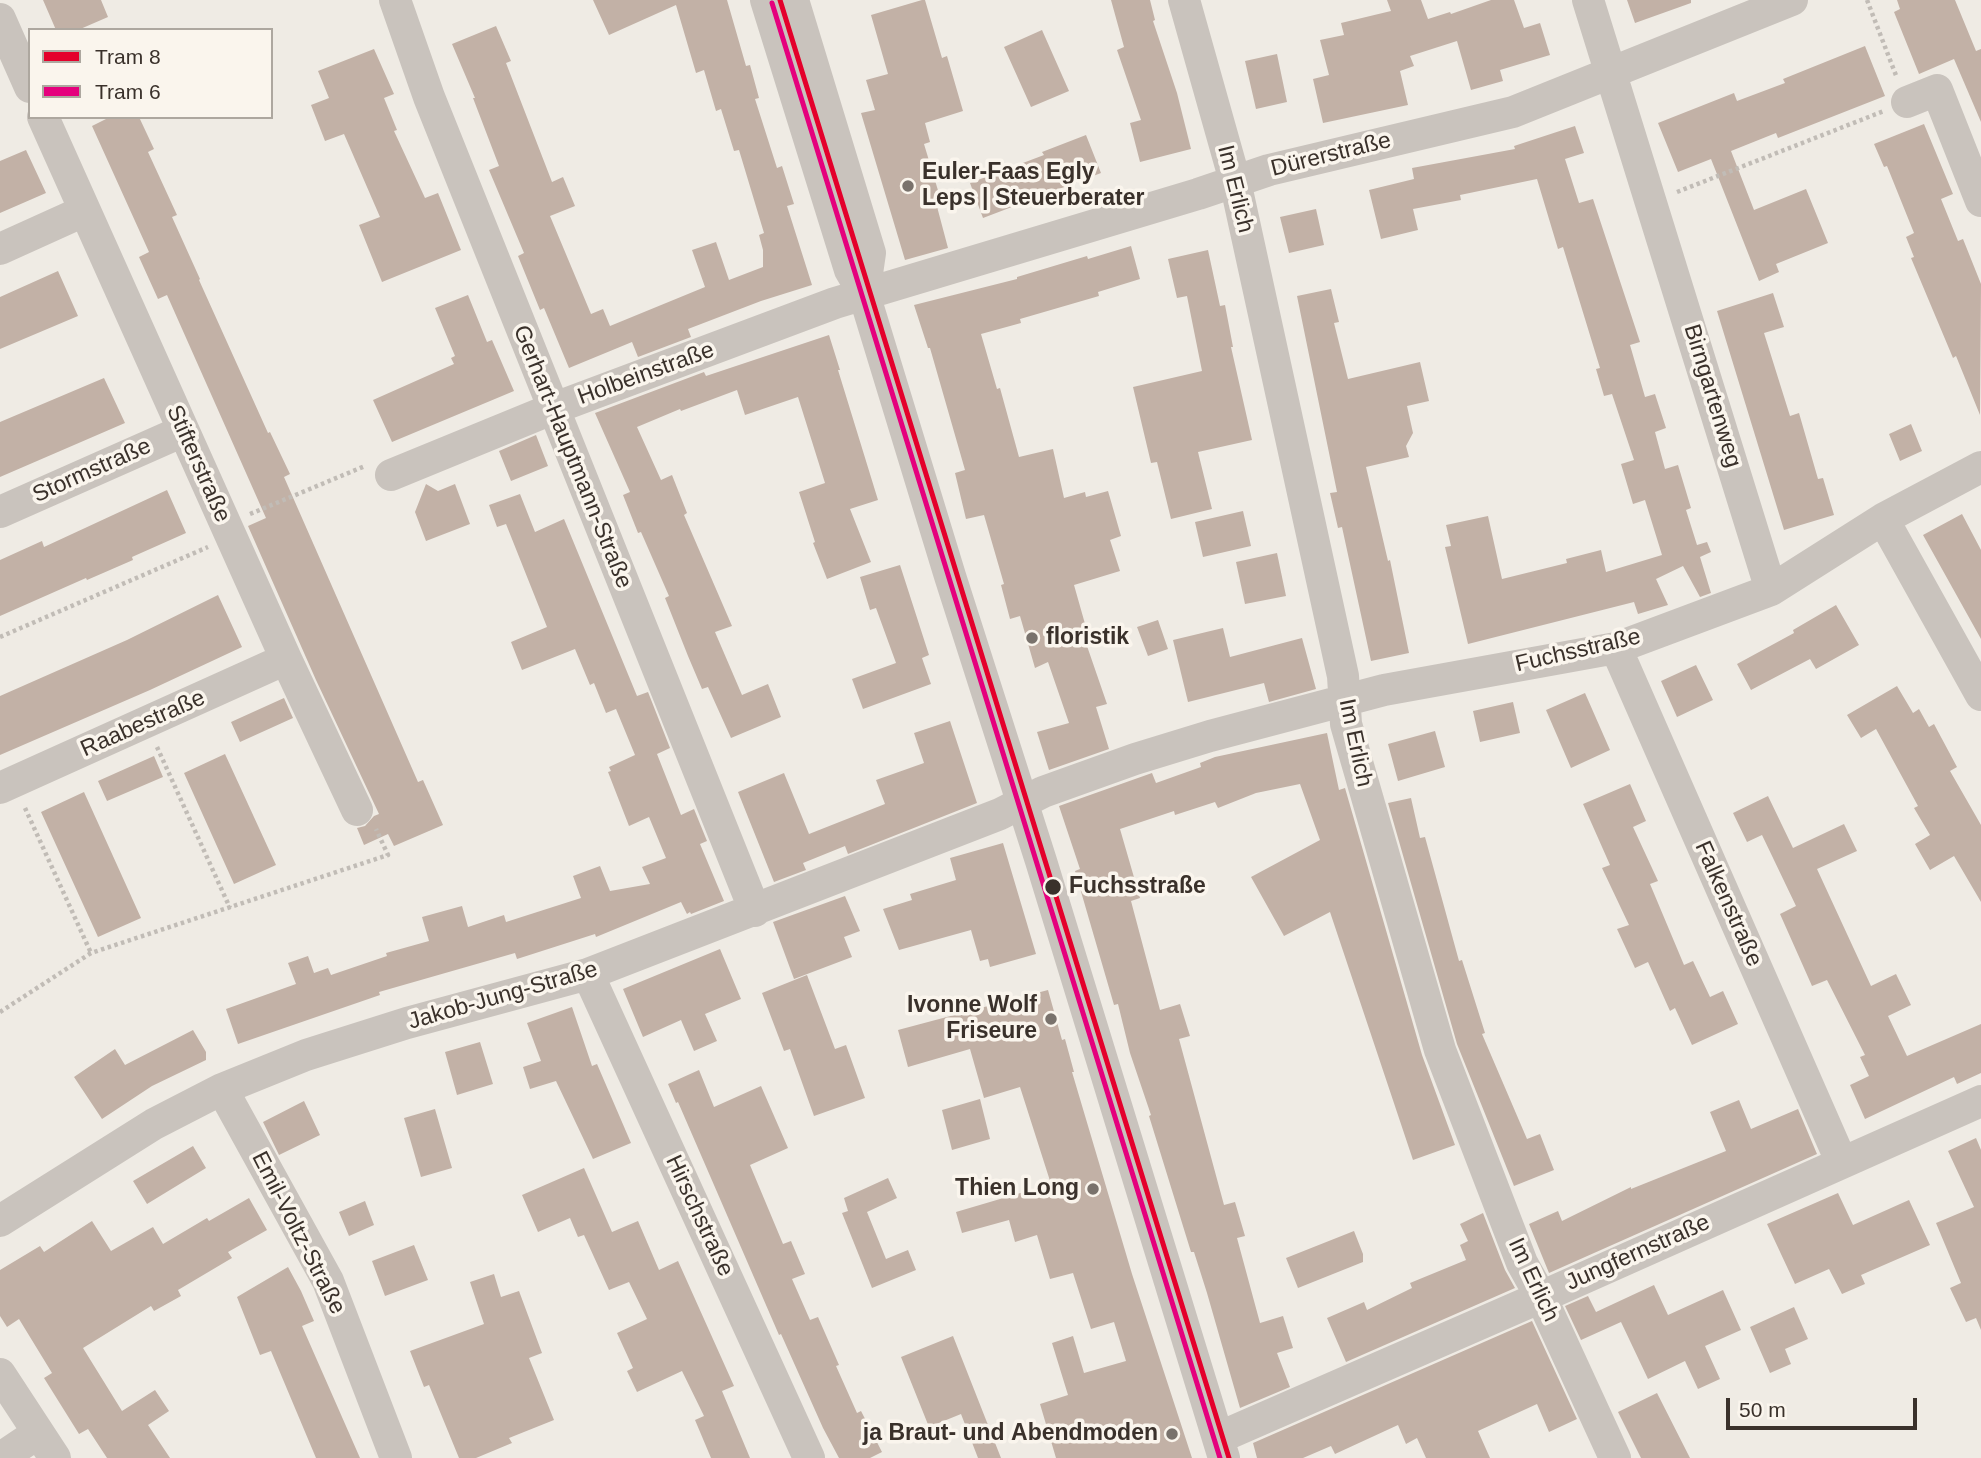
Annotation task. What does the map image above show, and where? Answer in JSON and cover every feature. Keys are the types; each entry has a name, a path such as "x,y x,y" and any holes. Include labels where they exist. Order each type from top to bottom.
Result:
{"street":[{"name":"Gerhart-Hauptmann-Straße","path":"395,0 429,97 552,409 755,911"},
{"path":"766,0 850,270 864,294 1221,1448"},
{"path":"793,0 870,253 864,294"},
{"name":"Im Erlich","path":"1184,0 1235,181 1343,676 1346,724 1440,1050 1522,1263 1541,1297 1615,1458"},
{"name":"Birngartenweg","path":"1588,0 1771,590"},
{"name":"Dürerstraße","path":"864,294 1269,170 1513,112 1792,0"},
{"path":"0,19 28,82"},
{"path":"1907,102 1937,90 1981,201"},
{"name":"Stifterstraße","path":"44,119 286,659 357,810"},
{"path":"0,249 84,211"},
{"name":"Holbeinstraße","path":"391,475 552,409 864,294"},
{"name":"Stormstraße","path":"0,512 183,431"},
{"name":"Fuchsstraße","path":"1022,803 1043,792 1135,759 1210,736 1384,690 1616,648 1771,590 1883,519 1981,467"},
{"path":"1883,519 1981,695"},
{"name":"Falkenstraße","path":"1616,648 1841,1161"},
{"name":"Raabestraße","path":"7,785 286,659"},
{"name":"Jakob-Jung-Straße","path":"0,1221 154,1124 222,1090 306,1055 407,1023 588,974 755,911 1022,803"},
{"name":"Hirschstraße","path":"588,974 809,1458"},
{"name":"Emil-Voltz-Straße","path":"222,1090 328,1281 396,1458"},
{"name":"Jungfernstraße","path":"1221,1448 1541,1297 1841,1161 1981,1101"},
{"path":"0,1374 47,1445 1,1458"}],"path":[{"path":"1651,202 1907,102 1867,0"},
{"path":"0,637 373,463 384,466 391,475"},
{"path":"146,722 230,908"},
{"path":"7,785 91,953"},
{"path":"0,1012 91,953 388,855 371,817 357,810"}],"building":[{"path":"43,0 101,0 108,17 83,28 55,28"},
{"path":"593,0 727,0 746,66 750,65 759,98 755,99 777,168 782,166 794,204 787,206 812,285 688,329 691,337 638,357 632,342 569,368 544,308 540,310 518,256 524,253 489,170 499,166 452,44 496,26 511,61 506,63 552,182 563,177 575,206 550,216 591,314 603,309 610,326 705,287 692,250 716,242 729,280 763,267 763,250 759,235 764,233 739,150 734,151 721,109 716,111 704,70 696,73 676,5 609,35"},
{"path":"925,0 942,58 947,56 963,111 925,123 930,142 924,144 940,197 935,199 948,248 905,260 861,113 875,110 866,80 888,74 871,15"},
{"path":"1111,0 1150,0 1155,20 1153,21 1177,93 1191,149 1140,162 1130,123 1141,120 1117,50 1124,47"},
{"path":"1387,0 1421,0 1428,19 1491,0 1514,0 1524,28 1540,23 1550,55 1500,70 1503,81 1471,90 1457,41 1410,56 1414,66 1400,71 1408,105 1323,123 1313,79 1329,75 1320,40 1344,35 1341,23 1391,11"},
{"path":"1627,0 1691,0 1691,3 1635,23"},
{"path":"1897,0 1955,0 1976,51 1981,49 1981,122 1954,59 1919,74 1894,12 1900,9"},
{"path":"1042,30 1069,91 1031,107 1004,47"},
{"path":"1865,46 1885,96 1778,138 1776,133 1731,151 1754,210 1806,189 1828,243 1776,264 1779,272 1759,281 1711,159 1678,172 1658,123 1734,93 1737,101 1785,83 1783,79"},
{"path":"374,49 394,94 384,98 397,130 394,131 425,198 438,193 461,250 382,282 359,225 380,217 344,134 325,141 311,105 329,98 318,71"},
{"path":"1277,54 1287,102 1256,109 1245,61"},
{"path":"106,119 140,119 154,149 148,152 177,215 172,217 199,280 268,433 270,432 290,474 284,477 418,782 423,780 443,825 394,846 388,834 364,845 357,828 365,826 379,814 248,526 266,518 167,295 158,299 139,257 149,252 92,126"},
{"path":"1924,124 1953,194 1941,199 1958,241 1963,239 1981,284 1980,415 1911,258 1914,257 1906,237 1914,233 1887,166 1884,167 1874,144"},
{"path":"1575,126 1584,153 1565,159 1579,203 1593,199 1640,342 1630,345 1645,397 1655,394 1666,428 1655,432 1665,469 1678,465 1691,508 1686,510 1697,545 1707,542 1711,552 1700,557 1711,593 1700,597 1683,566 1656,579 1668,605 1638,614 1634,602 1468,644 1445,547 1451,546 1446,525 1488,516 1502,579 1567,563 1566,559 1601,550 1606,572 1662,555 1645,500 1633,504 1621,464 1634,460 1612,394 1604,396 1596,369 1600,368 1563,247 1558,249 1537,179 1460,195 1461,200 1413,209 1418,230 1381,239 1369,190 1414,179 1412,168 1515,149 1514,146"},
{"path":"1086,135 1101,173 983,218 970,183 1044,155 1042,152"},
{"path":"26,150 46,193 0,213 0,161"},
{"path":"1316,209 1324,245 1289,253 1280,217"},
{"path":"1131,246 1140,279 1098,292 1099,296 1020,319 1021,323 981,334 997,389 1000,388 1019,457 1053,449 1064,498 1085,492 1086,497 1108,491 1121,536 1110,540 1120,571 1074,585 1091,645 1087,646 1107,704 1096,707 1109,749 1049,770 1037,732 1069,723 1048,662 1035,668 1020,616 1010,619 1001,585 1004,584 984,515 966,519 955,473 965,470 930,348 914,305"},
{"path":"1208,250 1220,306 1225,305 1231,347 1252,440 1198,452 1212,509 1171,519 1157,462 1151,463 1133,387 1202,371 1187,296 1177,298 1168,259"},
{"path":"58,271 78,316 0,349 0,297"},
{"path":"1331,289 1339,322 1334,323 1348,379 1420,362 1429,401 1407,406 1413,433 1406,446 1409,457 1366,467 1388,561 1390,560 1409,653 1371,661 1342,527 1338,528 1330,493 1337,492 1297,296"},
{"path":"1773,293 1784,327 1764,333 1790,416 1799,413 1818,479 1823,478 1834,515 1784,530 1717,311"},
{"path":"468,295 487,342 492,340 514,391 392,442 373,400 454,364 451,358 455,356 435,308"},
{"path":"829,335 878,500 850,509 871,562 827,579 813,543 815,542 799,492 825,483 798,397 745,415 737,390 637,427 661,480 672,475 687,513 684,515 732,626 715,632 742,695 768,684 781,717 731,738 708,687 702,689 688,656 665,598 669,596 623,495 630,492 595,413 704,372 706,376"},
{"path":"104,378 125,423 0,477 0,422"},
{"path":"1911,424 1922,451 1900,461 1889,434"},
{"path":"536,435 548,466 511,481 499,451"},
{"path":"426,484 438,491 455,484 470,524 426,541 415,512"},
{"path":"167,490 186,533 132,557 133,560 0,616 0,560 42,541 44,547"},
{"path":"520,494 535,532 564,519 637,696 648,692 670,748 657,754 681,815 694,809 707,841 700,844 724,901 691,914 687,914 681,902 596,937 595,934 517,959 515,953 379,992 380,995 238,1044 226,1009 296,984 288,963 308,956 314,973 328,968 331,975 387,956 386,953 429,941 422,917 462,906 468,927 504,915 506,922 581,898 573,876 600,866 610,891 650,884 642,867 666,858 649,817 629,826 608,772 611,771 609,767 635,755 616,709 606,713 594,683 590,685 575,649 522,670 511,642 547,627 506,524 497,527 489,505"},
{"path":"1243,511 1251,546 1203,557 1195,522"},
{"path":"1962,514 1981,550 1981,639 1923,535"},
{"path":"1277,553 1286,596 1245,604 1236,562"},
{"path":"900,565 929,655 922,658 931,684 863,709 852,679 896,663 876,608 870,610 860,577"},
{"path":"218,595 242,647 0,755 0,696 127,640"},
{"path":"1836,605 1859,645 1816,669 1810,659 1751,690 1737,664 1794,633 1793,630"},
{"path":"1158,620 1168,649 1148,656 1137,627"},
{"path":"1223,628 1230,657 1302,638 1316,689 1269,702 1264,683 1188,702 1173,640"},
{"path":"1696,665 1713,700 1677,717 1661,681"},
{"path":"1897,686 1913,713 1919,709 1929,727 1934,724 1957,767 1950,771 1981,825 1981,902 1954,856 1930,870 1915,844 1930,835 1914,808 1918,806 1876,729 1861,738 1847,715"},
{"path":"1585,693 1610,750 1571,768 1546,710"},
{"path":"284,698 293,718 240,742 231,722"},
{"path":"1513,702 1520,733 1480,742 1473,711"},
{"path":"950,721 977,803 848,854 845,846 803,863 806,870 774,882 738,792 784,773 809,834 885,804 876,780 924,763 914,733"},
{"path":"1435,731 1445,767 1398,781 1388,744"},
{"path":"1327,733 1339,790 1345,788 1422,1055 1455,1145 1413,1160 1330,912 1284,936 1251,877 1320,840 1300,784 1256,793 1218,808 1215,802 1175,815 1174,811 1120,829 1140,898 1131,901 1160,1010 1180,1004 1190,1036 1179,1039 1224,1205 1235,1202 1245,1236 1237,1238 1260,1323 1283,1316 1293,1348 1277,1353 1290,1387 1240,1408 1207,1293 1194,1252 1191,1252 1149,1116 1151,1115 1130,1053 1118,1004 1114,1005 1075,871 1080,869 1059,806 1152,773 1156,783 1201,767 1200,763 1215,757"},
{"path":"225,754 276,865 234,884 184,773"},
{"path":"154,756 163,777 107,801 98,781"},
{"path":"1630,784 1646,821 1633,827 1658,881 1650,884 1684,965 1693,961 1710,997 1723,991 1738,1024 1692,1045 1675,1008 1670,1011 1648,962 1635,968 1617,929 1629,925 1602,868 1610,865 1583,804"},
{"path":"84,792 141,918 98,937 41,812"},
{"path":"1768,796 1793,848 1844,824 1857,851 1817,869 1871,986 1896,974 1911,1005 1888,1016 1907,1056 1981,1024 1981,1073 1957,1084 1954,1077 1865,1119 1850,1085 1869,1076 1860,1057 1865,1055 1827,980 1812,986 1780,914 1796,906 1762,835 1747,842 1733,813"},
{"path":"1411,798 1420,838 1425,837 1459,961 1462,960 1485,1033 1482,1034 1527,1139 1540,1134 1554,1170 1514,1186 1457,1044 1388,803"},
{"path":"1003,843 1036,954 990,967 988,959 980,961 971,930 899,950 883,909 912,900 910,894 956,880 950,858"},
{"path":"845,896 860,931 844,937 852,957 794,979 773,922"},
{"path":"720,949 741,999 705,1014 717,1041 694,1051 681,1020 643,1037 623,989"},
{"path":"807,975 835,1049 846,1045 865,1098 814,1116 790,1049 784,1051 762,993"},
{"path":"1048,990 1062,1040 1065,1039 1072,1072 1132,1274 1192,1458 1056,1458 1040,1404 1068,1395 1052,1343 1073,1336 1084,1373 1126,1361 1114,1322 1091,1329 1073,1273 1050,1279 1037,1235 1015,1242 1009,1220 962,1233 956,1212 1051,1184 1020,1087 984,1098 970,1049 908,1067 898,1030"},
{"path":"572,1007 592,1066 597,1064 631,1143 593,1159 556,1081 530,1089 523,1067 541,1061 527,1023"},
{"path":"193,1030 206,1052 206,1060 152,1086 102,1119 74,1077 115,1049 125,1065"},
{"path":"480,1042 493,1084 457,1095 445,1052"},
{"path":"699,1070 714,1107 761,1086 788,1148 750,1165 783,1244 791,1241 805,1274 792,1279 810,1320 818,1317 857,1413 861,1411 882,1452 870,1458 839,1458 781,1334 779,1335 678,1102 676,1103 668,1084"},
{"path":"980,1099 990,1139 952,1150 942,1110"},
{"path":"1739,1100 1751,1129 1798,1109 1817,1154 1549,1273 1529,1224 1558,1211 1562,1221 1631,1187 1726,1151 1710,1112"},
{"path":"304,1101 320,1135 279,1155 263,1122"},
{"path":"435,1109 452,1168 421,1177 404,1118"},
{"path":"1976,1138 1981,1150 1981,1330 1976,1318 1966,1322 1950,1288 1961,1283 1936,1223 1974,1207 1948,1151"},
{"path":"193,1146 206,1168 147,1204 133,1181"},
{"path":"584,1168 612,1232 638,1221 659,1270 678,1261 734,1386 722,1391 750,1458 711,1458 695,1420 704,1416 682,1371 637,1392 627,1371 633,1368 617,1333 647,1319 629,1282 609,1290 584,1235 578,1237 570,1218 538,1232 522,1195"},
{"path":"888,1178 897,1198 867,1212 886,1259 908,1250 916,1270 872,1288 842,1213 848,1211 844,1198"},
{"path":"1838,1193 1853,1225 1909,1200 1930,1245 1861,1275 1865,1284 1842,1294 1829,1269 1795,1284 1767,1224"},
{"path":"249,1198 267,1230 228,1252 232,1258 178,1290 181,1296 154,1311 151,1306 83,1348 122,1411 155,1390 169,1411 148,1425 170,1458 107,1458 88,1429 79,1434 44,1378 52,1373 19,1319 7,1327 0,1316 0,1270 40,1246 44,1252 92,1221 111,1251 153,1227 163,1244 207,1218 209,1221"},
{"path":"365,1201 374,1225 349,1236 339,1212"},
{"path":"1483,1213 1505,1270 1515,1288 1346,1362 1327,1318 1364,1302 1367,1310 1412,1288 1410,1283 1466,1260 1460,1245 1468,1241 1460,1224"},
{"path":"1354,1231 1363,1254 1363,1262 1298,1288 1286,1258"},
{"path":"414,1245 428,1280 385,1296 372,1261"},
{"path":"288,1267 314,1321 302,1326 360,1458 316,1458 271,1351 260,1355 237,1297"},
{"path":"494,1274 501,1297 519,1291 542,1353 529,1358 554,1420 509,1438 512,1443 476,1458 459,1458 429,1385 424,1387 410,1351 484,1324 470,1282"},
{"path":"1654,1285 1668,1315 1723,1290 1741,1330 1705,1346 1720,1379 1698,1389 1685,1361 1648,1379 1621,1322 1581,1340 1565,1306 1588,1296 1596,1312"},
{"path":"1794,1307 1808,1339 1785,1349 1791,1364 1770,1373 1750,1327"},
{"path":"1532,1321 1577,1419 1549,1432 1537,1404 1478,1431 1490,1458 1426,1458 1417,1438 1406,1444 1398,1425 1335,1454 1331,1446 1303,1458 1257,1458 1253,1443"},
{"path":"953,1336 1001,1458 978,1458 961,1414 929,1427 901,1357"},
{"path":"1657,1393 1690,1458 1641,1458 1618,1412"}],"tram line":[{"name":"8","path":"780,0 1229,1458"},
{"name":"6","path":"772,3 1220,1458"}],"place":[{"name":"Euler-Faas Egly Leps | Steuerberater","path":"908,186"},
{"name":"floristik","path":"1032,638"},
{"name":"Fuchsstraße","path":"1053,887"},
{"name":"Ivonne Wolf Friseure","path":"1051,1019"},
{"name":"Thien Long","path":"1093,1189"},
{"name":"ja Braut- und Abendmoden","path":"1172,1434"}]}
